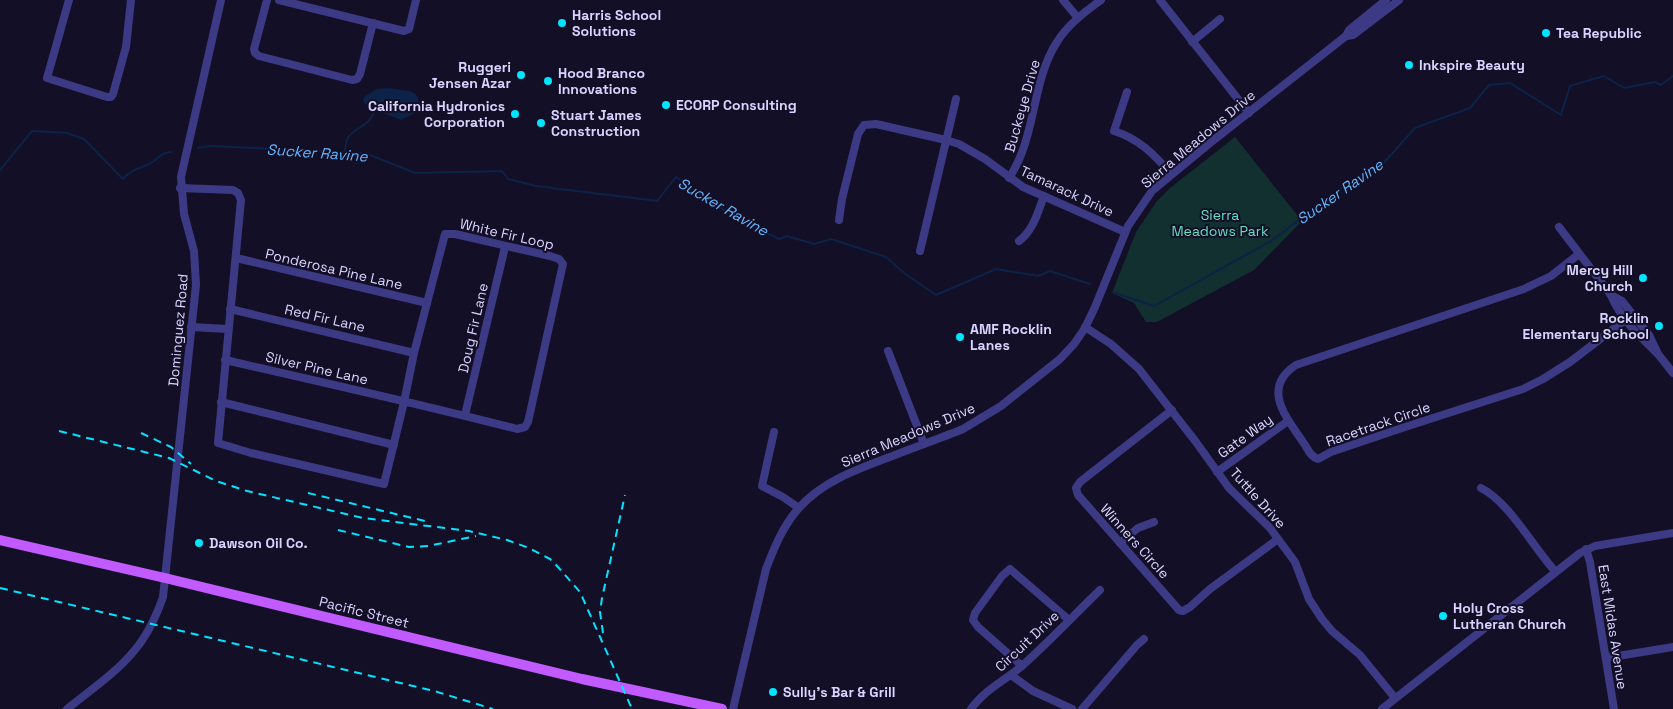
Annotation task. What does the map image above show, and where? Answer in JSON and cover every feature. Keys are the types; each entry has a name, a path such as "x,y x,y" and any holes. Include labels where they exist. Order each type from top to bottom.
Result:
{"main road":[{"name":"Pacific Street","path":"0,540 166,578 582,679 722,709"}],"street":[{"path":"69,0 47,78 107,97 111,97 113,94 126,47 131,0"},
{"name":"Dominguez Road","path":"66,709 115,670 134,652 149,630 163,597 196,270 194,251 184,214 180,188 182,164 221,0"},
{"path":"266,0 254,48 255,53 259,56 352,80 357,79 360,74 373,24"},
{"path":"279,0 407,31 416,0"},
{"path":"1063,0 1078,18"},
{"name":"Buckeye Drive","path":"1009,178 1025,146 1050,54 1062,35 1078,18 1101,0"},
{"path":"1160,0 1248,113"},
{"name":"Sierra Meadows Drive","path":"733,709 766,569 783,530 799,508 819,490 847,473 963,429 1001,406 1060,359 1074,344 1085,327 1125,232 1146,198 1171,174 1346,36 1349,30 1386,0"},
{"path":"1376,9 1394,0"},
{"name":"Sierra Meadows Drive","path":"1346,36 1353,35 1399,0"},
{"path":"1192,42 1220,19"},
{"path":"1127,92 1114,131 1126,135 1146,147 1171,174"},
{"path":"920,251 956,99"},
{"name":"Tamarack Drive","path":"839,220 855,142 861,128 869,124 883,125 946,140 973,151 1009,178 1044,196 1125,232"},
{"path":"180,188 233,190 238,193 241,200 218,443 251,453 384,484 404,402"},
{"path":"1019,241 1024,238 1032,226 1044,196"},
{"path":"1559,227 1611,295 1615,305 1627,318 1642,340 1658,354 1673,373"},
{"name":"White Fir Loop","path":"444,234 455,234 505,247 550,256 559,259 564,264 528,422 525,427 517,429 404,402 414,353 444,234"},
{"name":"Doug Fir Lane","path":"465,416 505,247"},
{"name":"Racetrack Circle","path":"1579,254 1551,276 1524,289 1296,365 1283,378 1279,391 1280,405 1288,421 1312,456 1318,459 1331,452 1522,389 1543,379 1570,362 1627,318"},
{"name":"Ponderosa Pine Lane","path":"236,258 427,304"},
{"path":"1611,295 1622,301 1649,335 1658,354"},
{"name":"Red Fir Lane","path":"230,309 414,353"},
{"path":"191,327 228,329"},
{"name":"Tuttle Drive","path":"1085,327 1111,344 1139,369 1234,494 1260,516 1295,562 1310,599 1322,619 1332,631 1360,655 1396,698"},
{"path":"888,351 924,444"},
{"name":"Silver Pine Lane","path":"225,360 404,402"},
{"path":"221,402 394,445"},
{"name":"Winners Circle","path":"1172,410 1077,485 1076,492 1078,495 1179,610 1183,611 1278,539"},
{"name":"Gate Way","path":"1217,472 1288,421"},
{"path":"774,432 762,486 784,496 799,508"},
{"path":"1481,488 1489,491 1501,502 1555,571"},
{"path":"1120,543 1138,528 1154,522"},
{"path":"1382,709 1555,571 1586,549 1673,533"},
{"name":"East Midas Avenue","path":"1586,549 1590,562 1614,709"},
{"path":"1022,666 978,627 973,620 974,613 1002,576 1010,569 1069,620"},
{"name":"Circuit Drive","path":"970,709 982,696 1022,666 1100,590"},
{"path":"1082,709 1144,638"},
{"path":"1606,658 1673,647"},
{"path":"1012,675 1033,690 1072,709"}],"green space":[{"name":"Sierra Meadows Park","path":"1235,137 1302,221 1254,270 1157,322 1146,322 1134,303 1112,293 1136,232 1157,201 1170,188"}],"water":[{"path":"390,88 416,94 419,104 417,112 401,120 371,108 363,101 364,97 377,89"}],"waterway":[{"name":"Sucker Ravine","path":"1115,293 1154,306 1271,241 1362,173 1380,167 1415,128 1470,108 1489,85 1510,83 1561,115 1570,86 1604,76 1624,88 1655,82 1661,85 1673,76"},
{"path":"345,152 347,139 370,120 375,109"},
{"name":"Sucker Ravine","path":"0,170 32,131 67,133 84,139 123,179 131,172 171,152"},
{"name":"Sucker Ravine","path":"198,148 209,146 365,153 415,173 502,171 508,179 536,186 657,201 676,177 734,217 779,239 787,236 814,244 831,239 886,257 904,273 936,295 996,269 1038,276 1050,271 1090,284"}],"railway":[{"path":"59,431 169,458 216,481 247,491 363,518 469,531 507,540 529,548 550,559 580,592 632,709"},
{"path":"141,433 171,447 191,464"},
{"path":"308,493 425,521"},
{"path":"603,633 600,612 602,598 625,495"},
{"path":"338,530 409,547 428,546 476,536"},
{"path":"0,588 434,691 493,709"}],"place":[{"name":"Harris School Solutions","path":"562,23"},
{"name":"Tea Republic","path":"1546,33"},
{"name":"Inkspire Beauty","path":"1409,65"},
{"name":"Ruggeri Jensen Azar","path":"521,75"},
{"name":"Hood Branco Innovations","path":"548,81"},
{"name":"ECORP Consulting","path":"666,105"},
{"name":"California Hydronics Corporation","path":"515,114"},
{"name":"Stuart James Construction","path":"541,123"},
{"name":"Mercy Hill Church","path":"1643,278"},
{"name":"Rocklin Elementary School","path":"1659,326"},
{"name":"AMF Rocklin Lanes","path":"960,337"},
{"name":"Dawson Oil Co.","path":"199,543"},
{"name":"Holy Cross Lutheran Church","path":"1443,616"},
{"name":"Sully's Bar & Grill","path":"773,692"}]}
